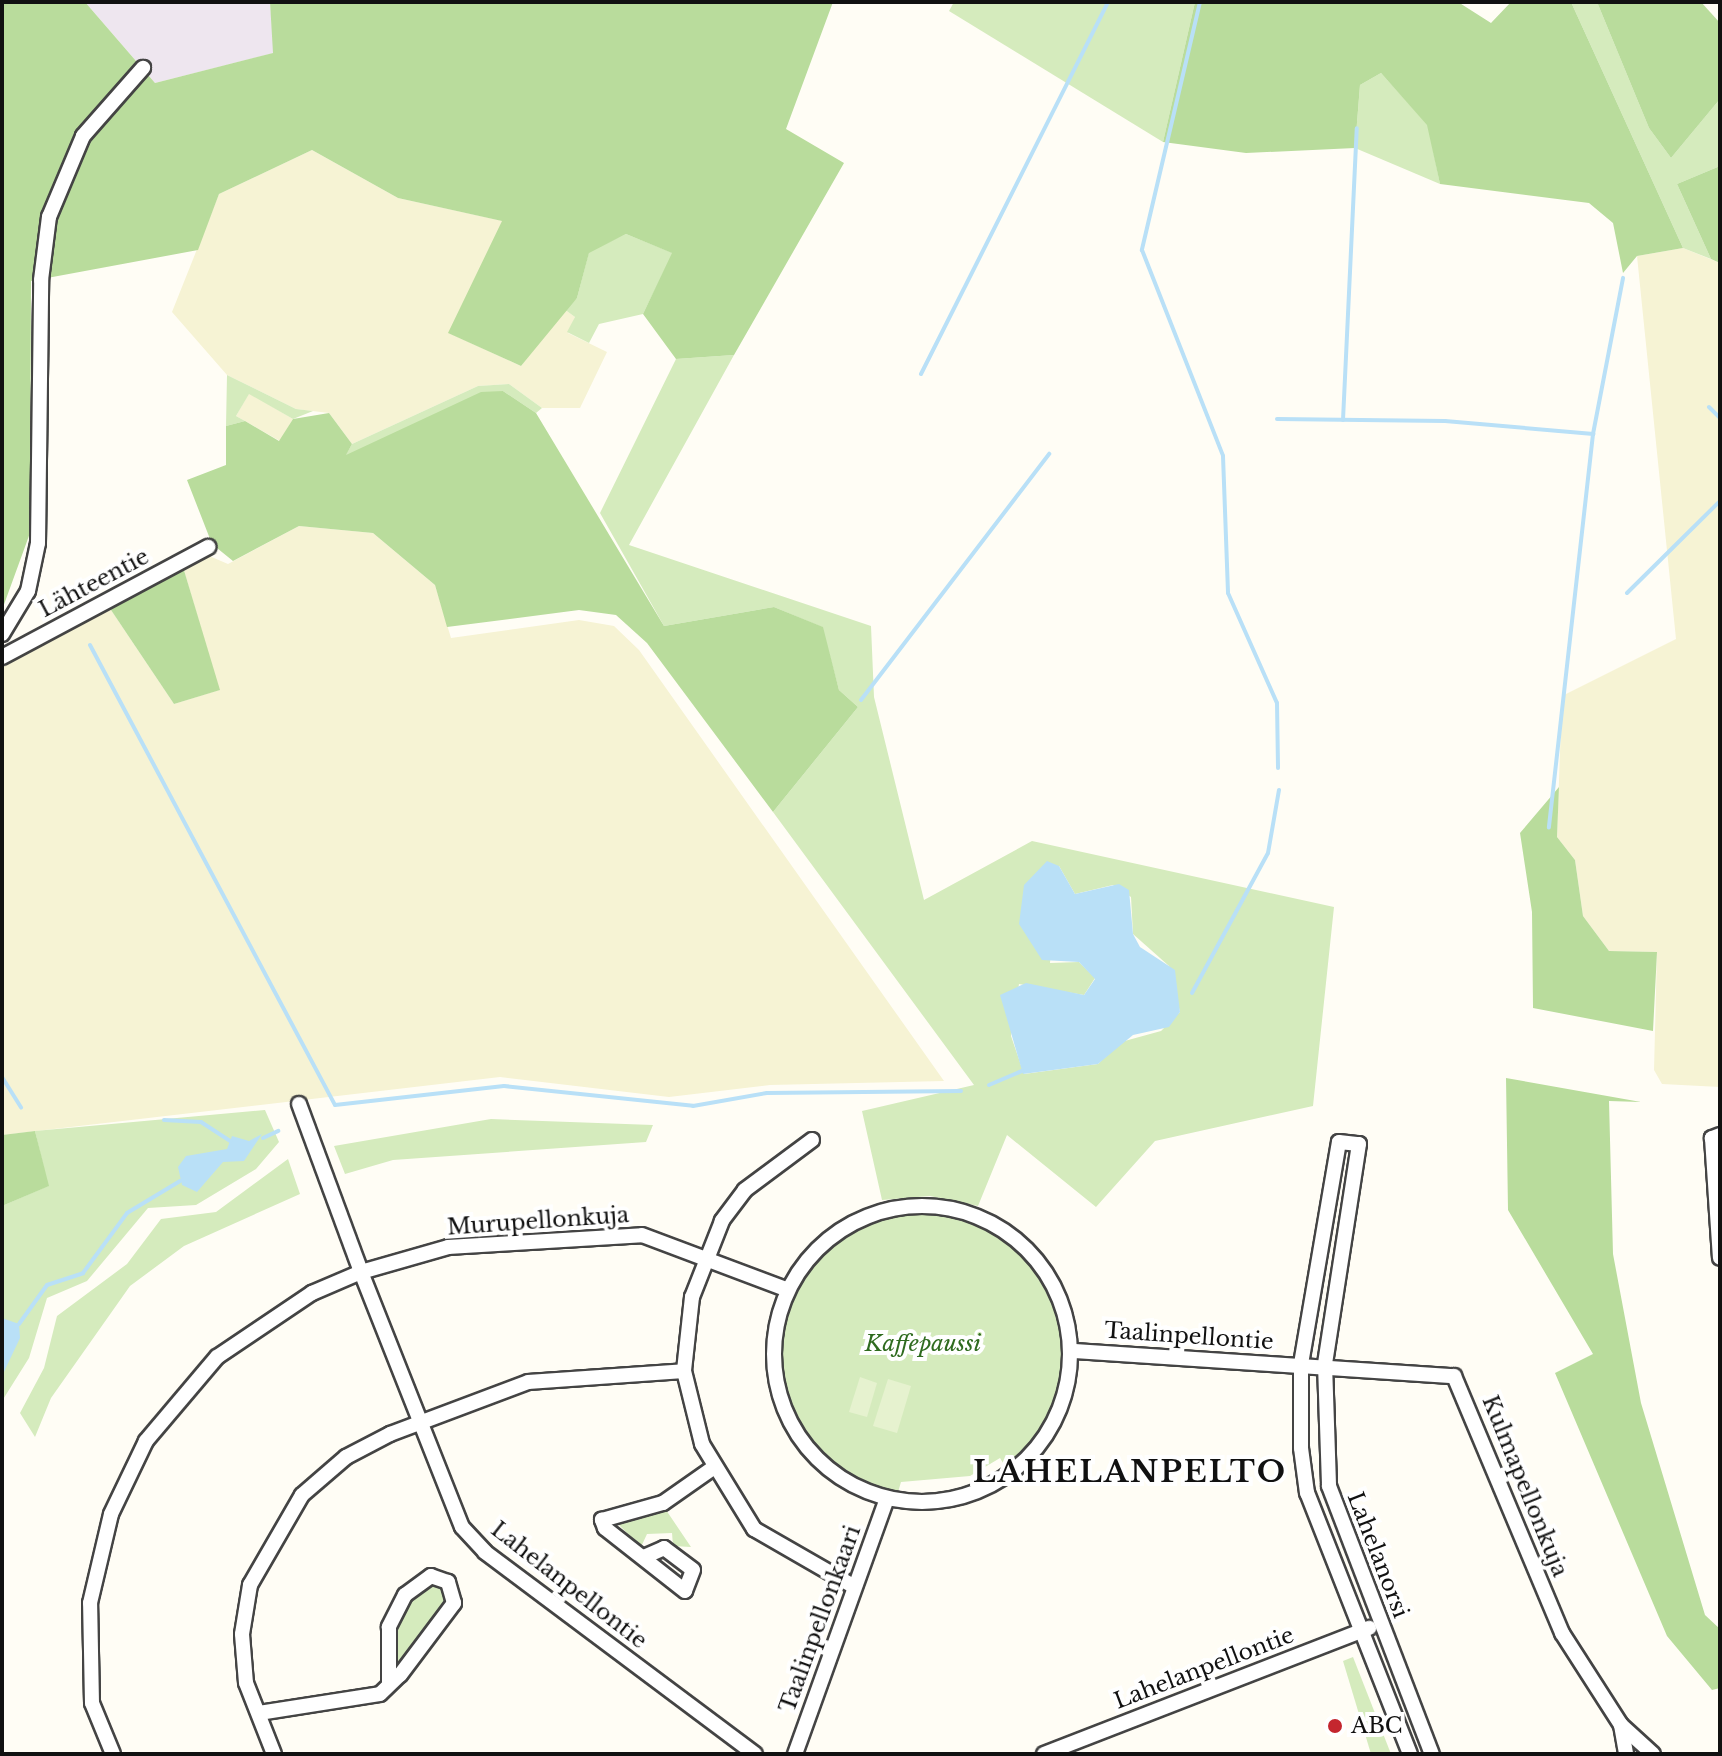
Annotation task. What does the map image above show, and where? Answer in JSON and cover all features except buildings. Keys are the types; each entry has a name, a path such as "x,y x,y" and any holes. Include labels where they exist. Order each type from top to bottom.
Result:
{"street":[{"name":"Lähteentie","path":"2,634 28,591 38,543 49,217 83,136 143,68"},
{"name":"Lähteentie","path":"2,657 208,547"},
{"path":"299,1104 361,1272"},
{"path":"1720,1135 1712,1138 1720,1258"},
{"path":"812,1140 745,1190 703,1257 684,1371 713,1468 754,1529 853,1586"},
{"name":"Lahelanorsi","path":"1410,1754 1307,1493 1301,1364 1339,1142 1359,1144 1325,1364 1329,1486 1432,1754"},
{"path":"887,1209 967,1211 1026,1248 1050,1278 1074,1351 1048,1435 1023,1466 962,1492 887,1499 842,1481 813,1458 787,1421 775,1361 788,1290 819,1250 887,1209"},
{"name":"Murupellonkuja","path":"113,1754 92,1703 90,1603 111,1514 146,1441 217,1357 312,1293 361,1272 448,1247 642,1235 788,1290"},
{"name":"Lahelanpellontie","path":"361,1272 462,1527 485,1552 755,1754"},
{"name":"Taalinpellontie","path":"1074,1351 1325,1364"},
{"name":"Kulmapellonkuja","path":"1325,1364 1454,1376 1562,1633 1621,1725 1653,1754"},
{"path":"274,1754 246,1683 242,1634 250,1585 269,1545 302,1495 346,1457 422,1421 528,1382 684,1371"},
{"path":"644,1557 602,1520 663,1503 713,1468"},
{"name":"Taalinpellonkaari","path":"795,1754 853,1586 887,1499"},
{"path":"259,1713 380,1694 389,1684 454,1603 448,1582 431,1576 405,1595 389,1627 389,1684"},
{"name":"Lahelanpellontie","path":"1044,1754 1380,1623"},
{"name":"Kulmapellonkuja","path":"1621,1725 1626,1754"}],"shaded area":[{"path":"85,2 270,2 274,53 155,83"},
{"path":"312,150 398,198 503,221 449,333 521,366 564,309 575,317 568,333 607,352 580,408 542,408 509,384 478,386 352,444 329,413 296,409 227,375 172,312 219,194"},
{"path":"1683,248 1720,263 1720,1087 1662,1084 1654,1070 1657,952 1609,951 1583,916 1575,860 1557,837 1562,696 1676,639 1637,256"},
{"path":"249,393 293,419 280,441 236,416"},
{"path":"299,526 373,533 435,585 451,638 579,620 614,626 639,650 944,1081 770,1085 669,1097 500,1077 2,1135 2,665 109,607 174,704 219,690 183,567 207,555 228,564"}],"green space":[{"path":"2,2 85,2 155,83 273,53 270,2 833,2 786,129 844,163 734,355 676,359 643,314 672,253 626,234 589,253 577,298 521,366 448,333 502,221 398,198 312,150 219,194 198,250 31,281 30,533 2,610"},
{"path":"954,2 1195,2 1163,142 949,11"},
{"path":"1195,2 1458,2 1491,23 1511,2 1571,2 1683,248 1637,256 1623,273 1613,223 1589,203 1440,184 1427,125 1381,73 1360,85 1355,148 1246,153 1163,142"},
{"path":"1571,2 1597,2 1649,128 1671,158 1720,99 1720,166 1677,184 1711,259 1683,248"},
{"path":"1597,2 1701,2 1720,23 1720,99 1671,158 1649,128"},
{"path":"1381,73 1428,125 1440,184 1355,148 1360,85"},
{"path":"1720,166 1720,263 1711,259 1677,184"},
{"path":"626,234 673,253 643,314 599,324 589,343 567,332 575,317 564,309 577,298 589,252"},
{"path":"734,355 629,545 871,626 874,697 924,900 1032,841 1334,907 1313,1106 1155,1141 1096,1207 1007,1135 978,1206 930,1196 882,1200 862,1111 974,1085 773,812 858,707 839,690 822,627 774,607 664,626 600,513 676,359","holes":["1059,866 1075,894 1113,885 1131,897 1133,934 1169,966 1180,1012 1161,1031 1121,1042 1098,1064 1024,1074 1011,1036 1019,984 1084,995 1095,978 1079,962 1050,963"]},
{"path":"227,375 296,409 313,411 293,419 249,394 236,416 245,421 226,426"},
{"path":"509,384 542,408 536,413 503,391 345,456 352,444 478,386"},
{"path":"503,391 536,413 664,626 774,607 823,627 839,690 858,707 773,812 647,643 616,615 579,610 447,627 435,585 373,533 299,526 233,561 212,544 187,480 226,465 226,426 245,421 279,441 293,419 329,413 352,444 346,455 481,392"},
{"path":"183,567 220,690 174,704 109,607"},
{"path":"1559,787 1557,837 1575,860 1583,916 1609,951 1657,952 1653,1031 1533,1008 1532,912 1520,833"},
{"path":"1506,1078 1641,1102 1609,1101 1613,1254 1641,1403 1705,1615 1720,1629 1720,1688 1712,1690 1667,1636 1555,1373 1593,1354 1508,1210"},
{"path":"265,1110 279,1142 256,1169 196,1205 148,1208 87,1281 47,1298 29,1358 2,1401 2,1206 48,1186 35,1131"},
{"path":"491,1119 653,1125 646,1142 393,1160 345,1174 334,1146"},
{"path":"35,1131 49,1186 2,1206 2,1135"},
{"path":"288,1159 300,1194 184,1246 130,1286 51,1398 35,1437 20,1413 44,1368 57,1316 127,1264 161,1219 216,1212"},
{"name":"Kaffepaussi","path":"927,1205 967,1211 1026,1248 1050,1278 1074,1351 1048,1435 1023,1466 1009,1473 1000,1458 970,1476 901,1482 896,1499 887,1499 842,1481 813,1458 787,1421 775,1377 775,1330 788,1290 819,1250 887,1209"},
{"path":"860,1377 877,1383 867,1417 849,1412"},
{"path":"888,1379 911,1386 897,1433 873,1426"},
{"path":"664,1507 691,1547 673,1546 672,1533 647,1534 641,1547 614,1520"},
{"path":"431,1583 445,1590 446,1602 394,1669 392,1637 406,1603"},
{"path":"1353,1657 1391,1754 1371,1754 1343,1661"}],"water":[{"path":"1047,861 1059,866 1075,894 1119,884 1129,890 1133,934 1140,947 1175,970 1180,1012 1169,1027 1133,1035 1098,1064 1023,1074 1000,995 1026,983 1084,995 1095,979 1079,962 1042,960 1019,924 1024,885"},
{"path":"262,1134 244,1161 223,1162 197,1192 182,1185 178,1167 186,1156 227,1149 232,1136 249,1141"},
{"path":"2,1318 19,1324 20,1338 2,1376"}],"waterway":[{"path":"921,374 1108,2"},
{"path":"1200,2 1142,250 1223,456 1228,593 1277,703 1278,768"},
{"path":"1343,420 1357,128"},
{"path":"1593,434 1623,278"},
{"path":"1709,407 1720,418"},
{"path":"1277,419 1445,421 1593,434 1549,828"},
{"path":"861,700 1049,454"},
{"path":"1627,593 1720,501"},
{"path":"90,645 335,1105 504,1086 693,1106 767,1093 961,1091"},
{"path":"1192,993 1268,853 1279,790"},
{"path":"989,1085 1022,1071"},
{"path":"2,1077 21,1107"},
{"path":"164,1120 201,1122 230,1141"},
{"path":"263,1138 278,1131"},
{"path":"19,1324 47,1285 83,1273 127,1213 180,1181"}],"place":[{"name":"ABC","path":"1335,1726"}],"district":[{"name":"LAHELANPELTO","path":"1130,1472"}]}
